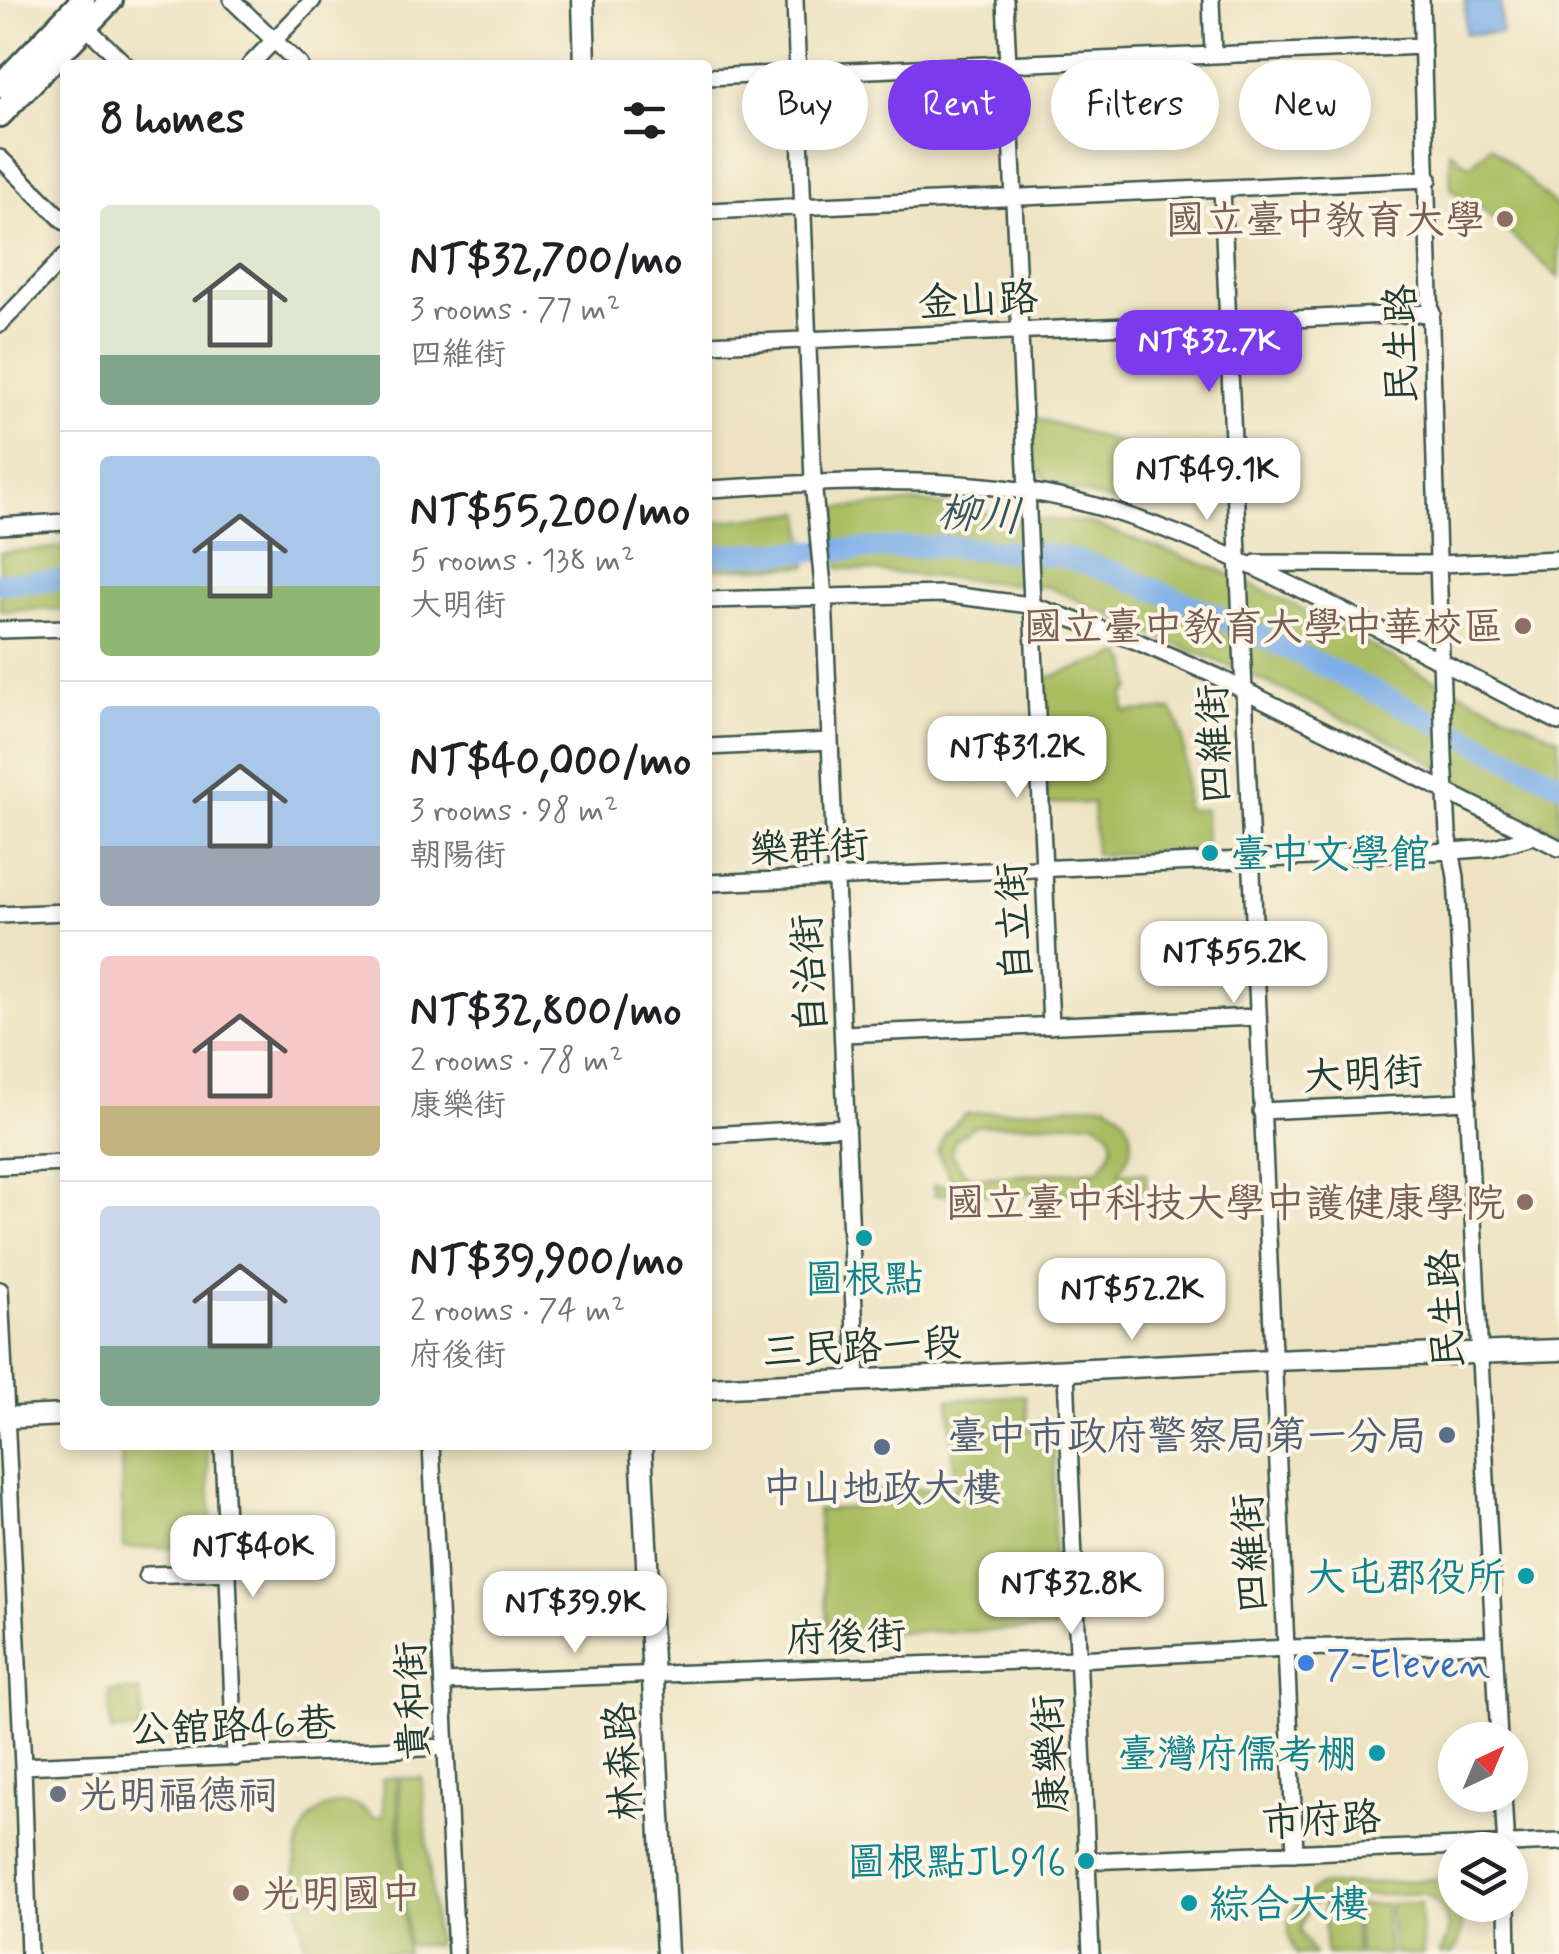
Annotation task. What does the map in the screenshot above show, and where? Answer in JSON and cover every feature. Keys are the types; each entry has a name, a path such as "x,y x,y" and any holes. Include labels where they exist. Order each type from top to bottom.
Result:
{"main road":[{"path":"0,86 82,0"},
{"path":"0,114 111,0"},
{"path":"582,0 586,60"},
{"name":"三民路一段","path":"712,1388 1559,1350"},
{"path":"3,1418 60,1415"},
{"name":"林森路","path":"641,1450 666,1954"}],"street":[{"path":"232,0 295,60"},
{"path":"255,60 313,0"},
{"path":"795,0 797,60"},
{"path":"1005,0 1008,60"},
{"path":"1211,0 1213,54"},
{"name":"民生路","path":"1421,0 1444,756 1448,833 1454,851 1468,1101 1498,1722"},
{"path":"86,26 121,60"},
{"path":"1031,63 1423,46"},
{"path":"712,78 742,76"},
{"path":"800,150 813,481"},
{"path":"1012,150 1026,491"},
{"path":"0,158 60,217"},
{"path":"712,211 1429,179"},
{"path":"1222,189 1238,559"},
{"path":"0,324 60,261"},
{"name":"金山路","path":"712,344 1432,312"},
{"path":"712,489 813,481 922,480 1026,491 1136,518 1238,559 1559,722"},
{"name":"自治街","path":"813,481 824,596 858,1381"},
{"name":"自立街","path":"1026,491 1051,1026"},
{"path":"0,526 60,522"},
{"path":"1238,559 1288,565 1559,560"},
{"name":"四維街","path":"1238,559 1294,1853"},
{"path":"712,600 942,594 1030,605 1136,641 1242,689 1559,848"},
{"path":"0,630 60,628"},
{"path":"712,747 830,741"},
{"name":"樂群街","path":"712,883 1454,851 1491,848 1533,836"},
{"path":"0,914 60,912"},
{"name":"大明街","path":"843,1034 1257,1017"},
{"name":"大明街","path":"1261,1111 1468,1101"},
{"path":"712,1135 847,1127"},
{"path":"0,1166 60,1162"},
{"path":"0,1290 7,1580 23,1766 29,1954"},
{"name":"康樂街","path":"1066,1372 1091,1954"},
{"path":"223,1450 236,1758"},
{"name":"貴和街","path":"431,1450 456,1954"},
{"path":"147,1575 229,1572"},
{"name":"府後街","path":"443,1682 1076,1660 1286,1648 1492,1644"},
{"name":"公舘路46巷","path":"23,1766 445,1747"},
{"name":"市府路","path":"1528,1845 1559,1842"},
{"name":"市府路","path":"1087,1861 1438,1849"},
{"path":"1508,1922 1508,1954"}],"green space":[{"path":"1491,146 1559,209 1559,278 1477,204 1472,209 1451,189 1450,151 1470,166"},
{"path":"1033,417 1130,446 1132,495 1125,505 1049,484 1033,461"},
{"path":"920,502 1018,518 1086,522 1220,570 1315,615 1420,673 1559,738 1559,832 1473,789 1413,751 1049,587 839,568 832,509"},
{"path":"802,512 807,566 712,569 712,523"},
{"path":"60,547 60,609 0,611 0,553"},
{"path":"1122,654 1129,664 1131,689 1124,695 1125,712 1171,710 1177,719 1185,757 1186,810 1205,810 1206,850 1095,855 1093,803 1047,804 1044,679"},
{"path":"1107,1103 1124,1118 1131,1135 1130,1152 1119,1172 1146,1173 1147,1191 935,1195 934,1185 954,1185 937,1152 945,1134 965,1114","holes":["1095,1121 1103,1126 1112,1144 1098,1170 978,1178 964,1173 952,1154 954,1141 974,1126"]},
{"path":"1025,1395 1028,1429 1054,1430 1054,1630 828,1633 817,1510 871,1507 872,1491 956,1488 949,1400"},
{"path":"121,1450 207,1450 213,1547 123,1548"},
{"path":"109,1691 140,1691 144,1730 111,1731"},
{"path":"396,1777 406,1954 308,1954 296,1891 299,1845 306,1825 319,1811 339,1804 358,1806 374,1818 384,1816 382,1779"},
{"path":"399,1778 422,1778 436,1945 408,1945"},
{"path":"1438,1879 1438,1905 1422,1893 1323,1898 1308,1908 1300,1931 1314,1954 1296,1954 1289,1933 1291,1916 1301,1900 1318,1886"},
{"path":"1353,1903 1356,1954 1326,1954 1323,1905"},
{"path":"1420,1903 1423,1954 1394,1954 1390,1904"},
{"path":"1386,1904 1389,1954 1359,1954 1356,1906"},
{"path":"1447,1922 1462,1922 1452,1954 1439,1954 1444,1945"}],"water":[{"path":"1465,0 1501,0 1501,33 1465,34"}],"waterway":[{"name":"柳川","path":"712,555 944,546 1061,556 1113,572 1252,631 1559,783"},
{"name":"柳川","path":"0,583 60,580"}],"place":[{"name":"國立臺中教育大學","path":"1505,219"},
{"name":"國立臺中教育大學中華校區","path":"1523,626"},
{"name":"臺中文學館","path":"1210,853"},
{"name":"國立臺中科技大學中護健康學院","path":"1525,1202"},
{"name":"圖根點","path":"864,1238"},
{"name":"臺中市政府警察局第一分局","path":"1447,1435"},
{"name":"中山地政大樓","path":"882,1447"},
{"name":"大屯郡役所","path":"1526,1576"},
{"name":"7-Eleven","path":"1306,1663"},
{"name":"臺灣府儒考棚","path":"1377,1753"},
{"name":"光明福德祠","path":"58,1794"},
{"name":"圖根點JL916","path":"1086,1861"},
{"name":"光明國中","path":"241,1893"},
{"name":"綜合大樓","path":"1189,1903"}]}
